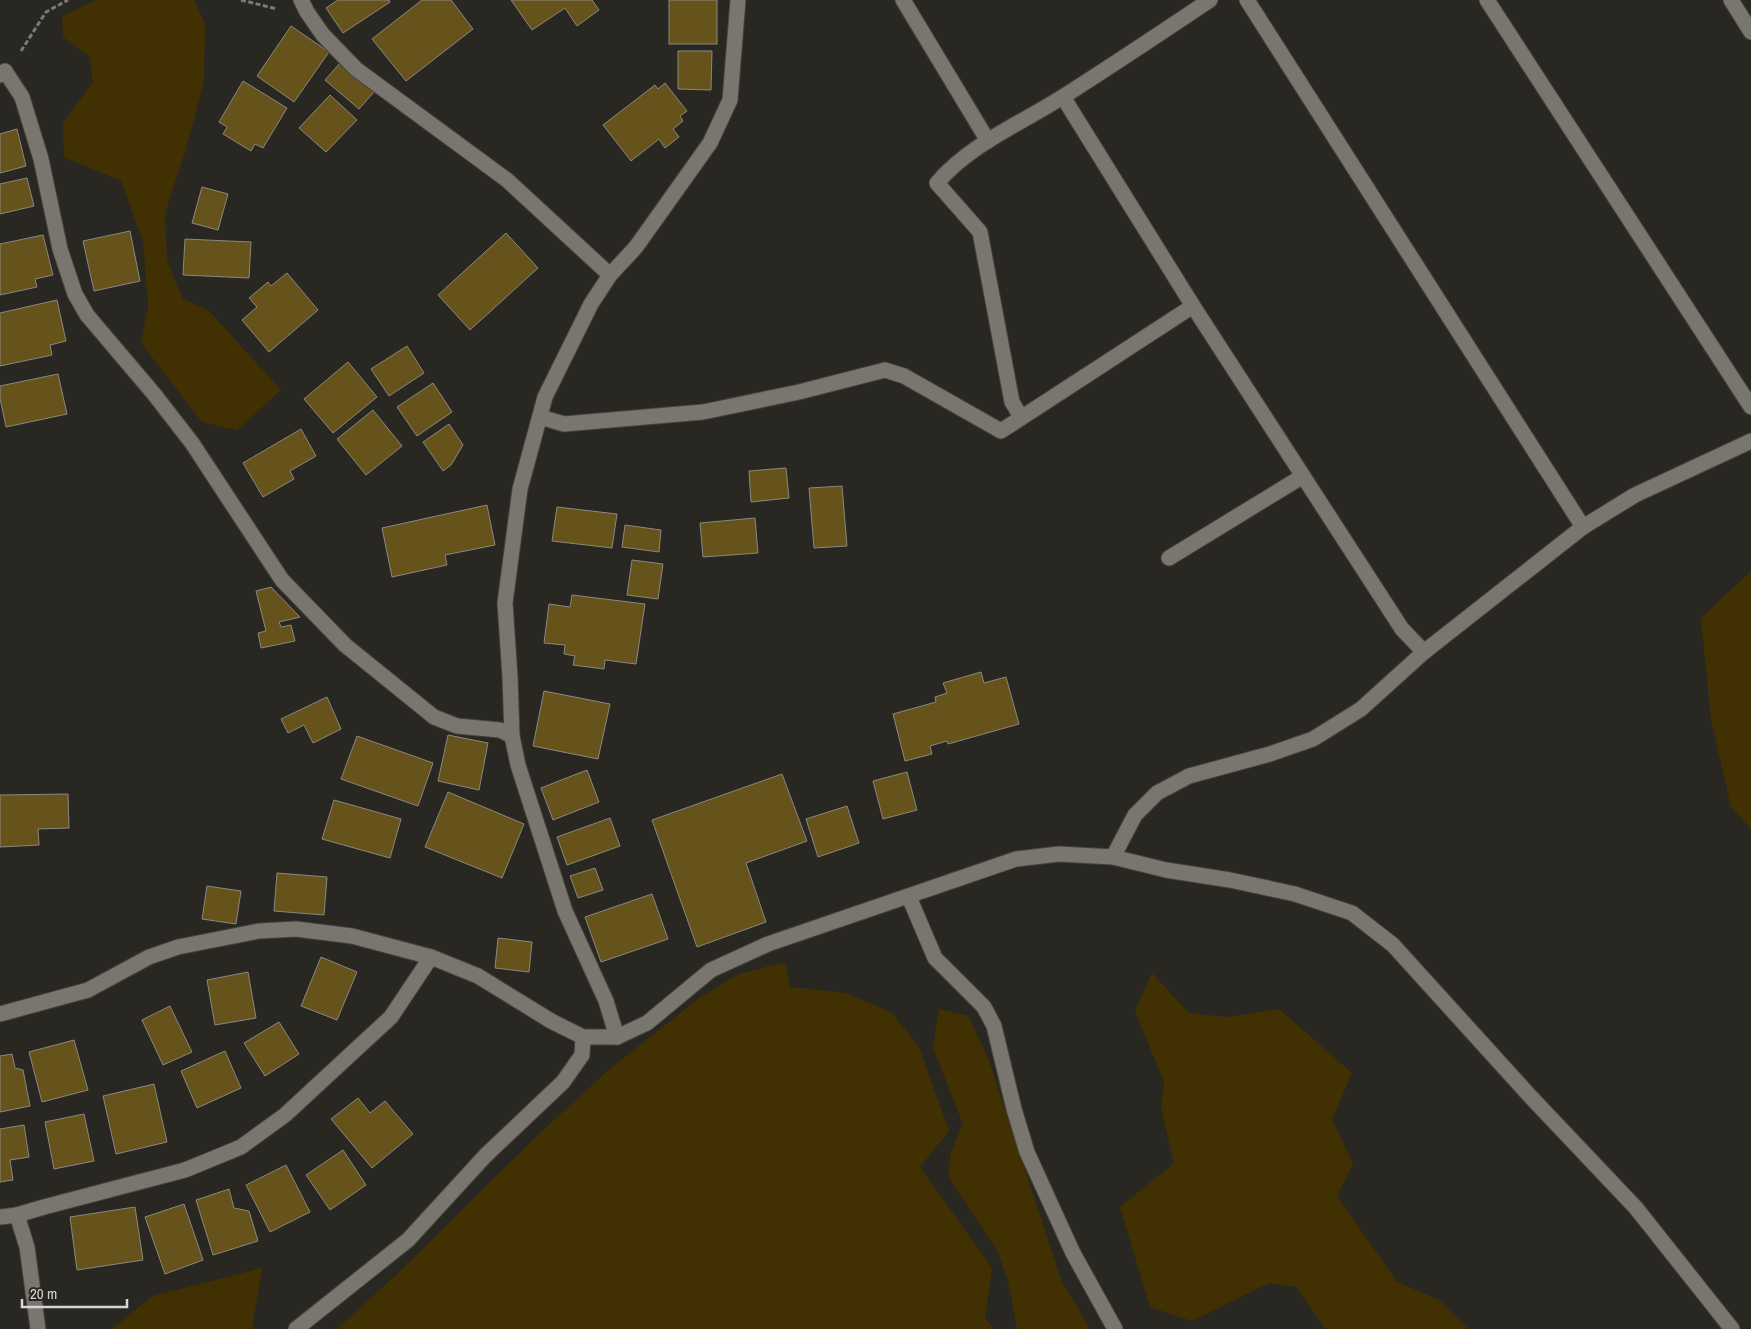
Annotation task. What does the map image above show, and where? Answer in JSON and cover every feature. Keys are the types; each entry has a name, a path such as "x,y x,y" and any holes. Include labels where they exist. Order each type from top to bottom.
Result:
{"street":[{"path":"617,1037 606,1001 565,911 518,765 512,736 505,603 520,489 545,397 591,304 610,275 636,246 710,144 730,100 738,0"},
{"path":"903,0 988,141"},
{"path":"1022,417 1012,402 980,232 936,183 950,167 988,141 1063,97 1210,0"},
{"path":"1247,0 1583,527"},
{"path":"1487,0 1751,407"},
{"path":"1731,0 1751,32"},
{"path":"304,6 323,34 356,69 507,180 610,275"},
{"path":"3,73 22,98 25,106 41,159 60,249 74,294 87,315 154,394 192,443 282,580 345,646 434,718 457,726 500,730 512,736"},
{"path":"1063,97 1193,306 1402,630 1424,652"},
{"path":"540,416 564,424 703,412 800,392 884,370 904,376 1001,430 1193,306"},
{"path":"1113,857 1135,815 1157,793 1189,776 1270,754 1313,739 1361,709 1424,652 1583,527 1635,495 1751,441"},
{"path":"1169,558 1303,476"},
{"path":"0,1014 88,990 149,957 178,947 259,931 296,929 352,936 431,957 478,976 551,1021 584,1037 617,1037 647,1023 711,970 768,944 1016,860 1060,854 1113,857 1166,870 1230,880 1295,894 1352,913 1393,944 1529,1095 1636,1208 1732,1329"},
{"path":"909,897 935,958 984,1007 994,1026 1014,1109 1027,1152 1073,1252 1115,1329"},
{"path":"0,1217 17,1215 185,1170 241,1147 285,1115 391,1017 431,957"},
{"path":"296,1329 408,1240 484,1156 563,1082 582,1055 584,1037"},
{"path":"17,1215 27,1247 38,1329"}],"path":[{"path":"3,73 18,56 46,12 68,0"},
{"path":"241,0 280,10 304,6"}],"shaded area":[{"path":"97,0 194,0 205,24 204,82 186,149 165,213 167,260 182,298 209,311 281,390 237,430 202,422 141,343 148,306 143,241 121,181 64,157 63,123 93,82 90,57 63,37 62,16"},
{"path":"1751,571 1751,829 1731,807 1711,720 1701,618"},
{"path":"785,962 790,987 846,993 892,1013 919,1047 949,1131 920,1167 992,1268 985,1319 995,1329 337,1329 397,1274 541,1132 611,1068 698,999 739,974"},
{"path":"1152,973 1189,1013 1227,1017 1279,1009 1352,1073 1332,1119 1353,1164 1337,1196 1397,1282 1439,1300 1468,1329 1325,1329 1297,1287 1269,1283 1192,1321 1150,1307 1120,1207 1174,1163 1161,1108 1164,1082 1135,1011"},
{"path":"939,1009 968,1016 988,1058 1062,1282 1090,1329 1017,1329 1008,1281 997,1250 948,1176 951,1152 963,1124 933,1048"},
{"path":"262,1268 252,1329 112,1329 153,1296"}],"building":[{"path":"338,0 389,0 390,2 343,33 326,8"},
{"path":"422,0 451,0 473,29 406,81 372,39"},
{"path":"511,0 592,0 599,10 577,26 565,8 532,30"},
{"path":"669,0 717,0 717,44 669,44"},
{"path":"291,26 329,52 294,102 257,76"},
{"path":"678,51 712,51 711,90 678,89"},
{"path":"340,63 374,92 359,109 325,80"},
{"path":"243,81 287,108 263,148 255,144 251,151 223,134 227,127 219,122"},
{"path":"665,83 687,111 680,116 683,121 673,129 679,137 665,148 659,139 631,161 603,125 655,85 658,89"},
{"path":"330,95 357,120 326,152 299,128"},
{"path":"17,129 26,166 0,173 0,134"},
{"path":"27,178 34,206 0,214 0,184"},
{"path":"202,187 228,194 218,230 192,223"},
{"path":"130,231 140,281 94,291 83,241"},
{"path":"506,233 538,268 470,330 438,295"},
{"path":"43,235 53,275 35,279 37,287 0,295 0,244"},
{"path":"185,239 251,242 249,278 183,275"},
{"path":"287,273 318,310 269,352 242,320 257,307 249,298 268,282 271,286"},
{"path":"57,300 66,341 50,345 52,355 0,366 0,313"},
{"path":"407,346 424,373 389,396 371,369"},
{"path":"348,362 377,397 333,433 304,399"},
{"path":"58,374 67,414 6,427 0,398 0,386"},
{"path":"433,383 452,412 417,436 397,407"},
{"path":"373,410 402,446 366,475 337,439"},
{"path":"449,424 463,445 451,465 443,471 423,442"},
{"path":"301,429 316,456 290,471 294,479 263,497 243,463"},
{"path":"786,468 789,498 751,502 749,471"},
{"path":"842,486 847,546 814,548 809,488"},
{"path":"487,505 495,545 445,555 447,565 392,577 382,528"},
{"path":"557,507 617,514 612,548 552,541"},
{"path":"755,518 758,553 703,557 700,523"},
{"path":"625,525 661,530 659,552 622,547"},
{"path":"632,560 663,564 658,599 627,595"},
{"path":"271,587 300,617 279,622 281,627 291,625 295,641 261,648 258,633 266,631 256,591"},
{"path":"572,595 645,604 636,664 605,660 604,669 573,665 575,656 564,654 565,645 544,643 549,604 570,607"},
{"path":"981,672 984,683 1006,677 1019,724 948,744 947,741 930,746 932,754 905,761 893,714 936,702 935,697 947,693 943,683"},
{"path":"544,691 610,704 598,759 533,746"},
{"path":"327,697 341,729 313,743 304,725 288,733 281,719"},
{"path":"448,735 488,743 479,790 438,781"},
{"path":"357,736 433,763 418,806 341,779"},
{"path":"587,770 599,802 553,820 541,788"},
{"path":"907,772 917,810 883,819 873,781"},
{"path":"782,774 807,841 746,863 766,922 697,947 652,820"},
{"path":"448,792 524,824 502,878 425,847"},
{"path":"68,794 69,828 38,829 39,845 0,847 0,795"},
{"path":"334,800 401,819 390,858 322,839"},
{"path":"847,806 859,843 818,857 806,819"},
{"path":"610,818 620,846 567,865 557,837"},
{"path":"595,868 603,890 578,898 570,876"},
{"path":"277,873 327,877 324,915 274,911"},
{"path":"207,886 241,891 236,924 202,919"},
{"path":"652,894 668,939 601,962 585,917"},
{"path":"498,938 532,942 529,972 495,968"},
{"path":"321,957 357,972 337,1020 301,1006"},
{"path":"248,972 256,1018 215,1025 207,980"},
{"path":"170,1006 192,1052 163,1065 142,1020"},
{"path":"279,1022 299,1054 265,1076 244,1043"},
{"path":"74,1040 88,1090 42,1102 29,1052"},
{"path":"225,1051 241,1088 197,1108 181,1071"},
{"path":"12,1054 15,1068 23,1070 30,1106 0,1112 0,1056"},
{"path":"154,1084 167,1142 116,1154 103,1096"},
{"path":"358,1098 370,1113 385,1101 413,1134 372,1168 331,1119"},
{"path":"84,1114 94,1161 54,1169 45,1122"},
{"path":"24,1125 29,1157 10,1160 13,1180 0,1182 0,1129"},
{"path":"343,1150 366,1185 330,1210 306,1175"},
{"path":"286,1165 310,1212 270,1232 246,1185"},
{"path":"229,1189 234,1208 249,1211 258,1241 213,1255 196,1200"},
{"path":"184,1204 203,1260 165,1274 145,1217"},
{"path":"135,1207 143,1260 77,1270 70,1217"}]}
